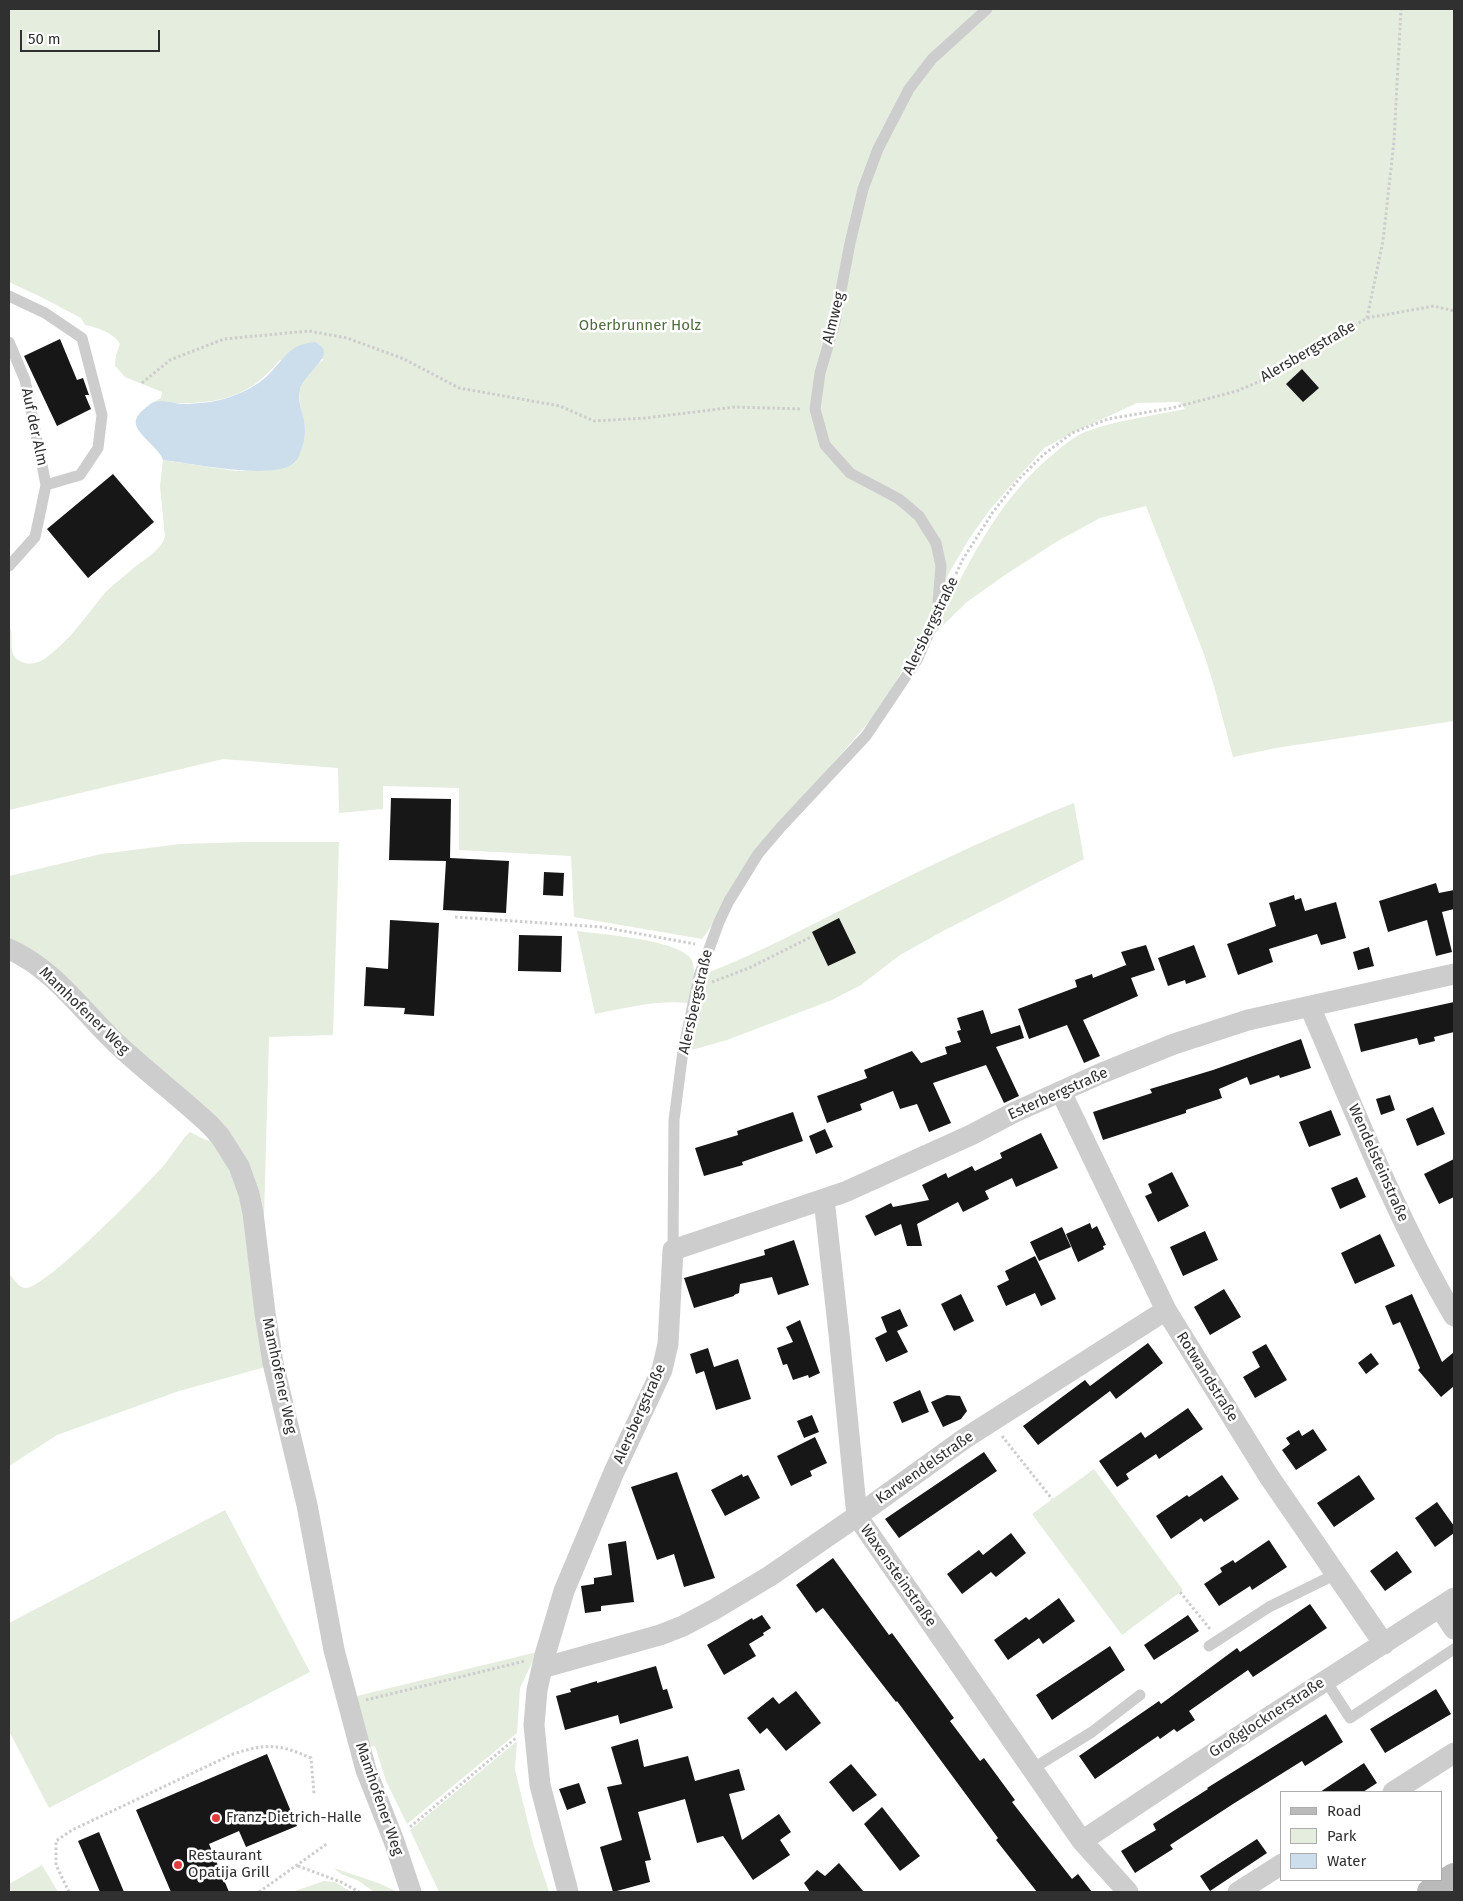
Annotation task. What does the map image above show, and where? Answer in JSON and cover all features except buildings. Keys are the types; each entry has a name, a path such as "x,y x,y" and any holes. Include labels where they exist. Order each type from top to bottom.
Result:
{"street":[{"name":"Mamhofener Weg","path":"9,949 19,953 47,972 116,1043 205,1120 220,1136 239,1166 253,1213 265,1313 274,1363 307,1505 327,1615 366,1770 394,1841 411,1892"},
{"name":"Esterbergstraße","path":"673,1250 845,1192 1061,1092 1203,1034 1248,1020 1454,974"},
{"name":"Wendelsteinstraße","path":"1310,1007 1400,1212 1431,1276 1454,1316"},
{"name":"Rotwandstraße","path":"1061,1092 1166,1310 1268,1475 1384,1644"},
{"name":"Waxensteinstraße","path":"824,1199 840,1334 857,1516 1082,1841 1128,1892"},
{"name":"Alersbergstraße","path":"568,1892 540,1784 534,1725 543,1662 564,1591 580,1550 662,1370 668,1344 673,1250"},
{"name":"Karwendelstraße","path":"543,1662 660,1635 683,1626 715,1609 770,1576 964,1439 1166,1310"},
{"name":"Großglocknerstraße","path":"1082,1841 1235,1739 1447,1603"},
{"path":"1447,1603 1454,1629"},
{"path":"1395,1791 1454,1753"},
{"path":"1238,1892 1280,1865"},
{"path":"1432,1892 1454,1877"}],"lane":[{"name":"Almweg","path":"937,615 941,566 936,543 919,516 899,499 850,473 825,445 815,409 820,373 835,322 850,243 863,189 878,149 909,89 932,58 987,9"},
{"name":"Auf der Alm","path":"9,296 45,314 82,338 102,415 98,448 80,475 46,485"},
{"name":"Auf der Alm","path":"9,342 24,380 46,485 35,537 9,566"},
{"name":"Alersbergstraße","path":"673,1250 674,1120 683,1051 697,986 708,947 729,901 758,854 866,736 917,660 937,615"},
{"path":"1214,1643 1269,1607 1336,1574"},
{"path":"1326,1680 1350,1718 1454,1649"},
{"path":"1032,1769 1092,1732 1140,1695"}],"path":[{"path":"1367,318 1383,241 1391,168 1400,9"},
{"name":"Alersbergstraße","path":"956,575 963,559 993,512 1018,480 1043,455 1072,433 1108,419 1172,408 1237,391 1270,377 1367,318 1434,306 1454,311"},
{"path":"142,384 170,360 224,339 309,331 347,338 404,359 458,388 560,406 594,420 646,418 735,407 815,409"},
{"path":"455,917 602,927 708,947"},
{"path":"697,986 749,968 811,937"},
{"path":"991,1422 1052,1499"},
{"path":"1180,1592 1214,1643"},
{"path":"349,1704 543,1662"},
{"path":"394,1841 503,1748 534,1725"},
{"path":"69,1892 56,1865 56,1841 72,1830 233,1754 252,1748 273,1746 290,1749 311,1758 314,1794"},
{"path":"259,1892 328,1843"},
{"path":"297,1865 341,1882 358,1892"}],"green space":[{"name":"Oberbrunner Holz","path":"9,9 1454,9 1454,721 1276,748 1233,757 1204,654 1146,506 1100,518 1056,542 967,602 933,635 985,536 1000,512 1036,469 1067,443 1085,432 1122,421 1185,409 1179,402 1137,403 1044,448 988,512 949,573 920,638 882,707 822,776 702,939 574,917 571,856 459,850 459,788 383,786 383,809 339,813 338,768 223,759 9,810 9,625 12,635 12,651 17,659 29,664 47,657 70,635 110,588 159,548 165,537 160,486 163,460 236,471 276,470 295,463 305,435 300,400 301,385 313,369 324,359 280,360 253,386 223,399 191,403 154,402 161,398 162,392 125,377 115,366 120,344 114,337 99,329 85,325 81,318 9,282"},
{"path":"1074,803 1084,859 900,955 861,985 832,1000 727,1040 688,1051 707,973 765,948 965,850"},
{"path":"339,842 333,1035 269,1037 263,1253 246,1169 9,944 9,876 101,854 180,844"},
{"path":"577,931 640,939 674,948 686,954 692,961 694,971 688,1003 653,1004 595,1014"},
{"path":"190,1132 206,1140 218,1142 240,1183 269,1366 179,1391 57,1435 9,1466 9,1273 18,1284 25,1288 52,1273 138,1193 164,1165"},
{"path":"1094,1469 1183,1590 1122,1635 1032,1514"},
{"path":"225,1510 310,1672 49,1808 9,1731 9,1623"},
{"path":"537,1652 520,1688 517,1733 407,1824 386,1781 375,1746 367,1747 353,1697"},
{"path":"517,1741 515,1770 533,1843 549,1892 439,1892 410,1830"},
{"path":"42,1865 58,1892 9,1892 9,1884"},
{"path":"334,1868 381,1884 397,1892 374,1892 359,1881 341,1874"},
{"path":"324,1881 335,1882 351,1892 292,1892"}],"water":[{"path":"315,342 322,347 324,352 323,358 303,383 299,394 305,437 296,461 284,468 269,471 251,471 163,460 156,449 137,428 137,417 152,403 160,401 181,404 200,403 235,395 263,379 292,349 306,343"}],"place":[{"name":"Franz-Dietrich-Halle","path":"216,1818"},
{"name":"Restaurant Opatija Grill","path":"178,1865"}]}
